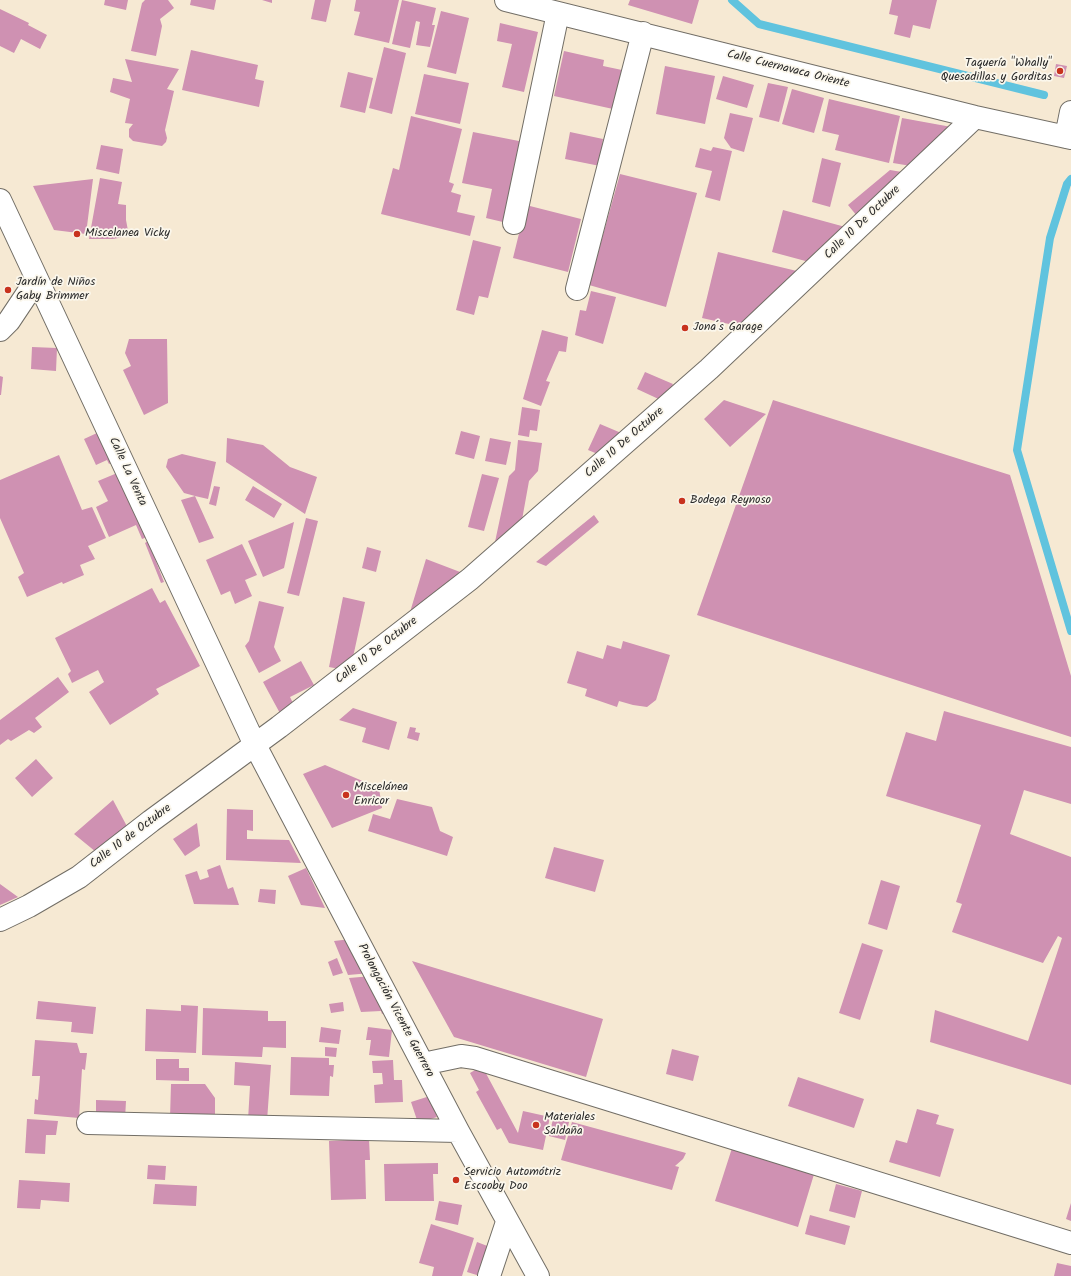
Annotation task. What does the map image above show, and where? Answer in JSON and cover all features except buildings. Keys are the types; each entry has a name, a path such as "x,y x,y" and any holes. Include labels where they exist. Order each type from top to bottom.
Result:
{"street":[{"name":"Calle Cuernavaca Oriente","path":"506,0 644,33 975,117 1069,137"},
{"path":"514,222 558,13"},
{"path":"577,289 644,33"},
{"path":"1069,137 1071,112"},
{"name":"Calle 10 De Octubre","path":"255,745 470,580 709,369 975,117"},
{"name":"Calle La Venta","path":"0,200 255,745"},
{"path":"0,330 9,322 37,279"},
{"name":"Calle 10 de Octubre","path":"0,920 30,906 78,877 151,821 255,745"},
{"name":"Prolongación Vicente Guerrero","path":"255,745 507,1222 538,1276"},
{"path":"423,1064 460,1056 476,1058 1071,1243"},
{"path":"88,1123 458,1130"},
{"path":"489,1276 507,1222"}],"waterway":[{"path":"732,0 759,24 1044,95"},
{"path":"1071,179 1067,184 1050,238 1017,450 1071,631"}],"place":[{"name":"Taquería \"Whally\" Quesadillas y Gorditas","path":"1060,71"},
{"name":"Miscelanea Vicky","path":"77,234"},
{"name":"Jardín de Niños Gaby Brimmer","path":"8,290"},
{"name":"Jona´s Garage","path":"685,328"},
{"name":"Bodega Reynoso","path":"682,501"},
{"name":"Miscelánea Enricor","path":"346,795"},
{"name":"Materiales Saldaña","path":"536,1125"},
{"name":"Servicio Automótriz Escooby Doo","path":"456,1180"}]}
